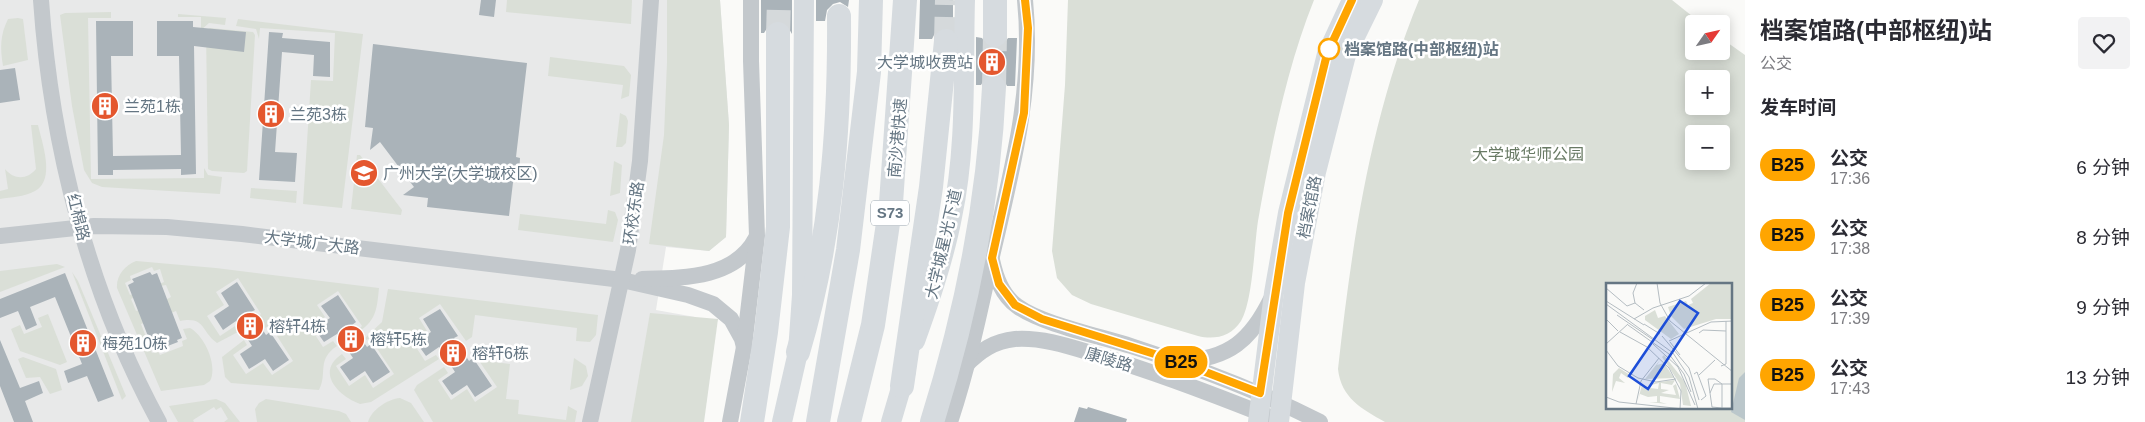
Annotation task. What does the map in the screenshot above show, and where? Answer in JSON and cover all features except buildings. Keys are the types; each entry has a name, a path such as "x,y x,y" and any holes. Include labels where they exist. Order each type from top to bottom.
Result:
{"highway":[{"name":"S73","path":"818,422 848,250 869,72 871,0"},
{"name":"南沙港快速","path":"849,422 874,325 891,203 905,0"},
{"path":"995,0 995,35"},
{"path":"798,352 812,307 831,199 836,130 839,16"},
{"path":"752,422 766,332 778,227 776,136 778,34"},
{"path":"902,386 932,186 946,41"},
{"path":"932,422 948,371 964,301 985,185 994,87"}],"main road":[{"path":"782,422 798,352 802,294 804,0"},
{"name":"大学城星光下道","path":"891,422 935,287 952,217 958,175 965,0"},
{"name":"档案馆路","path":"1259,409 1274,293 1288,213 1327,54 1352,0"},
{"name":"档案馆路","path":"1281,417 1295,284 1316,172 1346,55 1374,0"}],"street":[{"name":"红棉路","path":"41,0 58,122 80,227 113,325 159,422"},
{"name":"环校东路","path":"590,422 622,280 640,162 651,0"},
{"path":"730,422 744,347 758,236 751,62 751,0"},
{"path":"950,422 992,258 1024,113 1028,28 1025,0"},
{"name":"大学城广大路","path":"0,236 80,227 130,225 242,234 622,280 688,295 712,304 731,319 742,339 744,347"},
{"name":"大学城广大路","path":"622,280 685,276 726,268 746,253 758,236"},
{"name":"康陵路","path":"992,258 999,284 1005,294 1027,312 1177,361 1259,409"},
{"path":"1177,361 1201,360 1214,356 1241,342 1253,330 1274,293"},
{"name":"康陵路","path":"966,365 982,349 999,342 1033,340 1067,346 1131,365 1281,417 1320,422"}],"shaded area":[{"name":"广州大学(大学城校区)","path":"0,0 720,0 729,125 726,237 709,251 666,247 656,310 695,317 681,422 0,422"},
{"path":"1745,372 1745,420 1731,412 1739,378"}],"green space":[{"path":"507,0 632,0 631,24 506,12"},
{"path":"667,0 720,0 729,125 726,237 709,251 649,244 664,135"},
{"path":"1068,0 1314,0 1287,81 1274,137 1258,221 1253,273 1245,312 1237,326 1227,334 1210,338 1198,336 1091,304 1072,295 1057,278 1052,251 1065,85"},
{"name":"大学城华师公园","path":"1419,0 1672,0 1691,15 1685,15 1685,60 1730,60 1730,44 1745,55 1745,422 1385,422 1361,407 1343,388 1338,369 1357,228 1376,135 1402,45"},
{"path":"111,12 111,18 88,18 91,179 204,178 204,168 208,175 222,177 220,194 102,187 92,183 84,170 72,106 60,15 65,13"},
{"path":"178,14 226,18 225,25 209,23 201,30 201,17 178,17"},
{"path":"8,19 23,19 28,60 3,66 1,47 3,31"},
{"path":"238,19 363,34 342,208 303,204 311,80 333,81 335,33 260,28 259,39 256,29 236,26"},
{"path":"210,28 253,32 255,35 247,171 244,173 212,171 208,169 206,31"},
{"path":"550,57 624,66 631,75 629,96 621,99 623,85 548,76"},
{"path":"620,113 626,116 628,121 626,143 622,147 616,147"},
{"path":"31,125 38,125 46,161 45,179 41,186 31,193 0,199 0,191 8,189 5,169 16,177 25,177 36,169"},
{"path":"357,155 360,155 402,210 401,215 351,209"},
{"path":"614,161 622,165 620,193 610,196"},
{"path":"251,188 297,191 296,203 250,198"},
{"path":"608,210 615,212 618,220 613,242 518,230 520,214 606,224"},
{"path":"136,261 216,268 379,288 377,307 370,322 360,331 359,329 362,326 338,291 317,305 325,317 310,327 323,347 333,341 337,346 331,351 324,362 323,378 319,390 231,383 225,377 222,357 244,340 247,345 233,355 246,374 263,363 272,375 293,361 270,325 265,328 258,317 261,314 238,278 216,292 224,305 207,316 220,336 235,326 238,332 217,343 199,323 188,320 180,321 176,311 171,313 165,300 171,297 166,285 160,286 159,284 164,282 160,269 154,271 152,267 130,276 131,280 125,283 130,295 136,293 137,296 131,299 136,311 142,309 147,322 141,324 146,337 152,335 153,338 147,340 152,353 158,351 160,355 183,346 182,341 187,339 183,329 190,328 205,344 209,352 212,368 210,381 204,385 161,391 117,288 118,279 122,272 128,265"},
{"path":"57,264 65,267 0,292 0,271"},
{"path":"72,272 78,281 126,396 122,400"},
{"path":"388,289 598,315 596,335 590,342 576,341 577,328 475,315 472,337 466,341 440,304 419,318 427,331 412,341 425,361 436,355 439,359 371,402 360,404 344,395 333,383 330,376 330,368 334,361 342,354 346,359 336,366 349,386 365,375 373,388 394,374 370,338 366,340 365,338 382,322"},
{"path":"650,313 718,319 704,422 631,422"},
{"path":"48,314 67,362 60,365 20,351 11,329 20,325 24,334 42,327 38,318"},
{"path":"477,345 488,347 487,361 510,364 506,399 519,400 518,414 566,420 568,406 577,411 575,422 433,422 414,390 417,385 444,367 448,373 438,380 451,400 467,389 475,402 497,387 471,349"},
{"path":"23,357 56,369 62,390 50,394 40,377 26,378 18,359"},
{"path":"574,358 586,366 588,376 582,386 570,390"},
{"path":"400,398 411,403 424,422 368,422 373,413 381,406 390,400"},
{"path":"216,399 225,403 240,422 224,422 228,419 221,407 216,410 214,407 193,420 194,422 178,422 169,406"},
{"path":"266,399 339,411 346,414 351,422 257,422 255,409 259,403"}],"tunnel":[{"path":"778,34 779,0"},
{"path":"946,41 947,0"},
{"path":"994,87 995,35"}],"bus line":[{"name":"B25","path":"1025,0 1028,28 1024,113 992,258 999,284 1015,305 1042,319 1177,361 1260,393 1279,260 1312,109 1327,54 1352,0"}],"place":[{"name":"档案馆路(中部枢纽)站","path":"1329,49"},
{"name":"大学城收费站","path":"992,62"},
{"name":"兰苑1栋","path":"105,106"},
{"name":"兰苑3栋","path":"271,114"},
{"name":"广州大学(大学城校区)","path":"364,173"},
{"name":"榕轩4栋","path":"250,326"},
{"name":"榕轩5栋","path":"351,339"},
{"name":"梅苑10栋","path":"83,343"},
{"name":"榕轩6栋","path":"453,353"}]}
